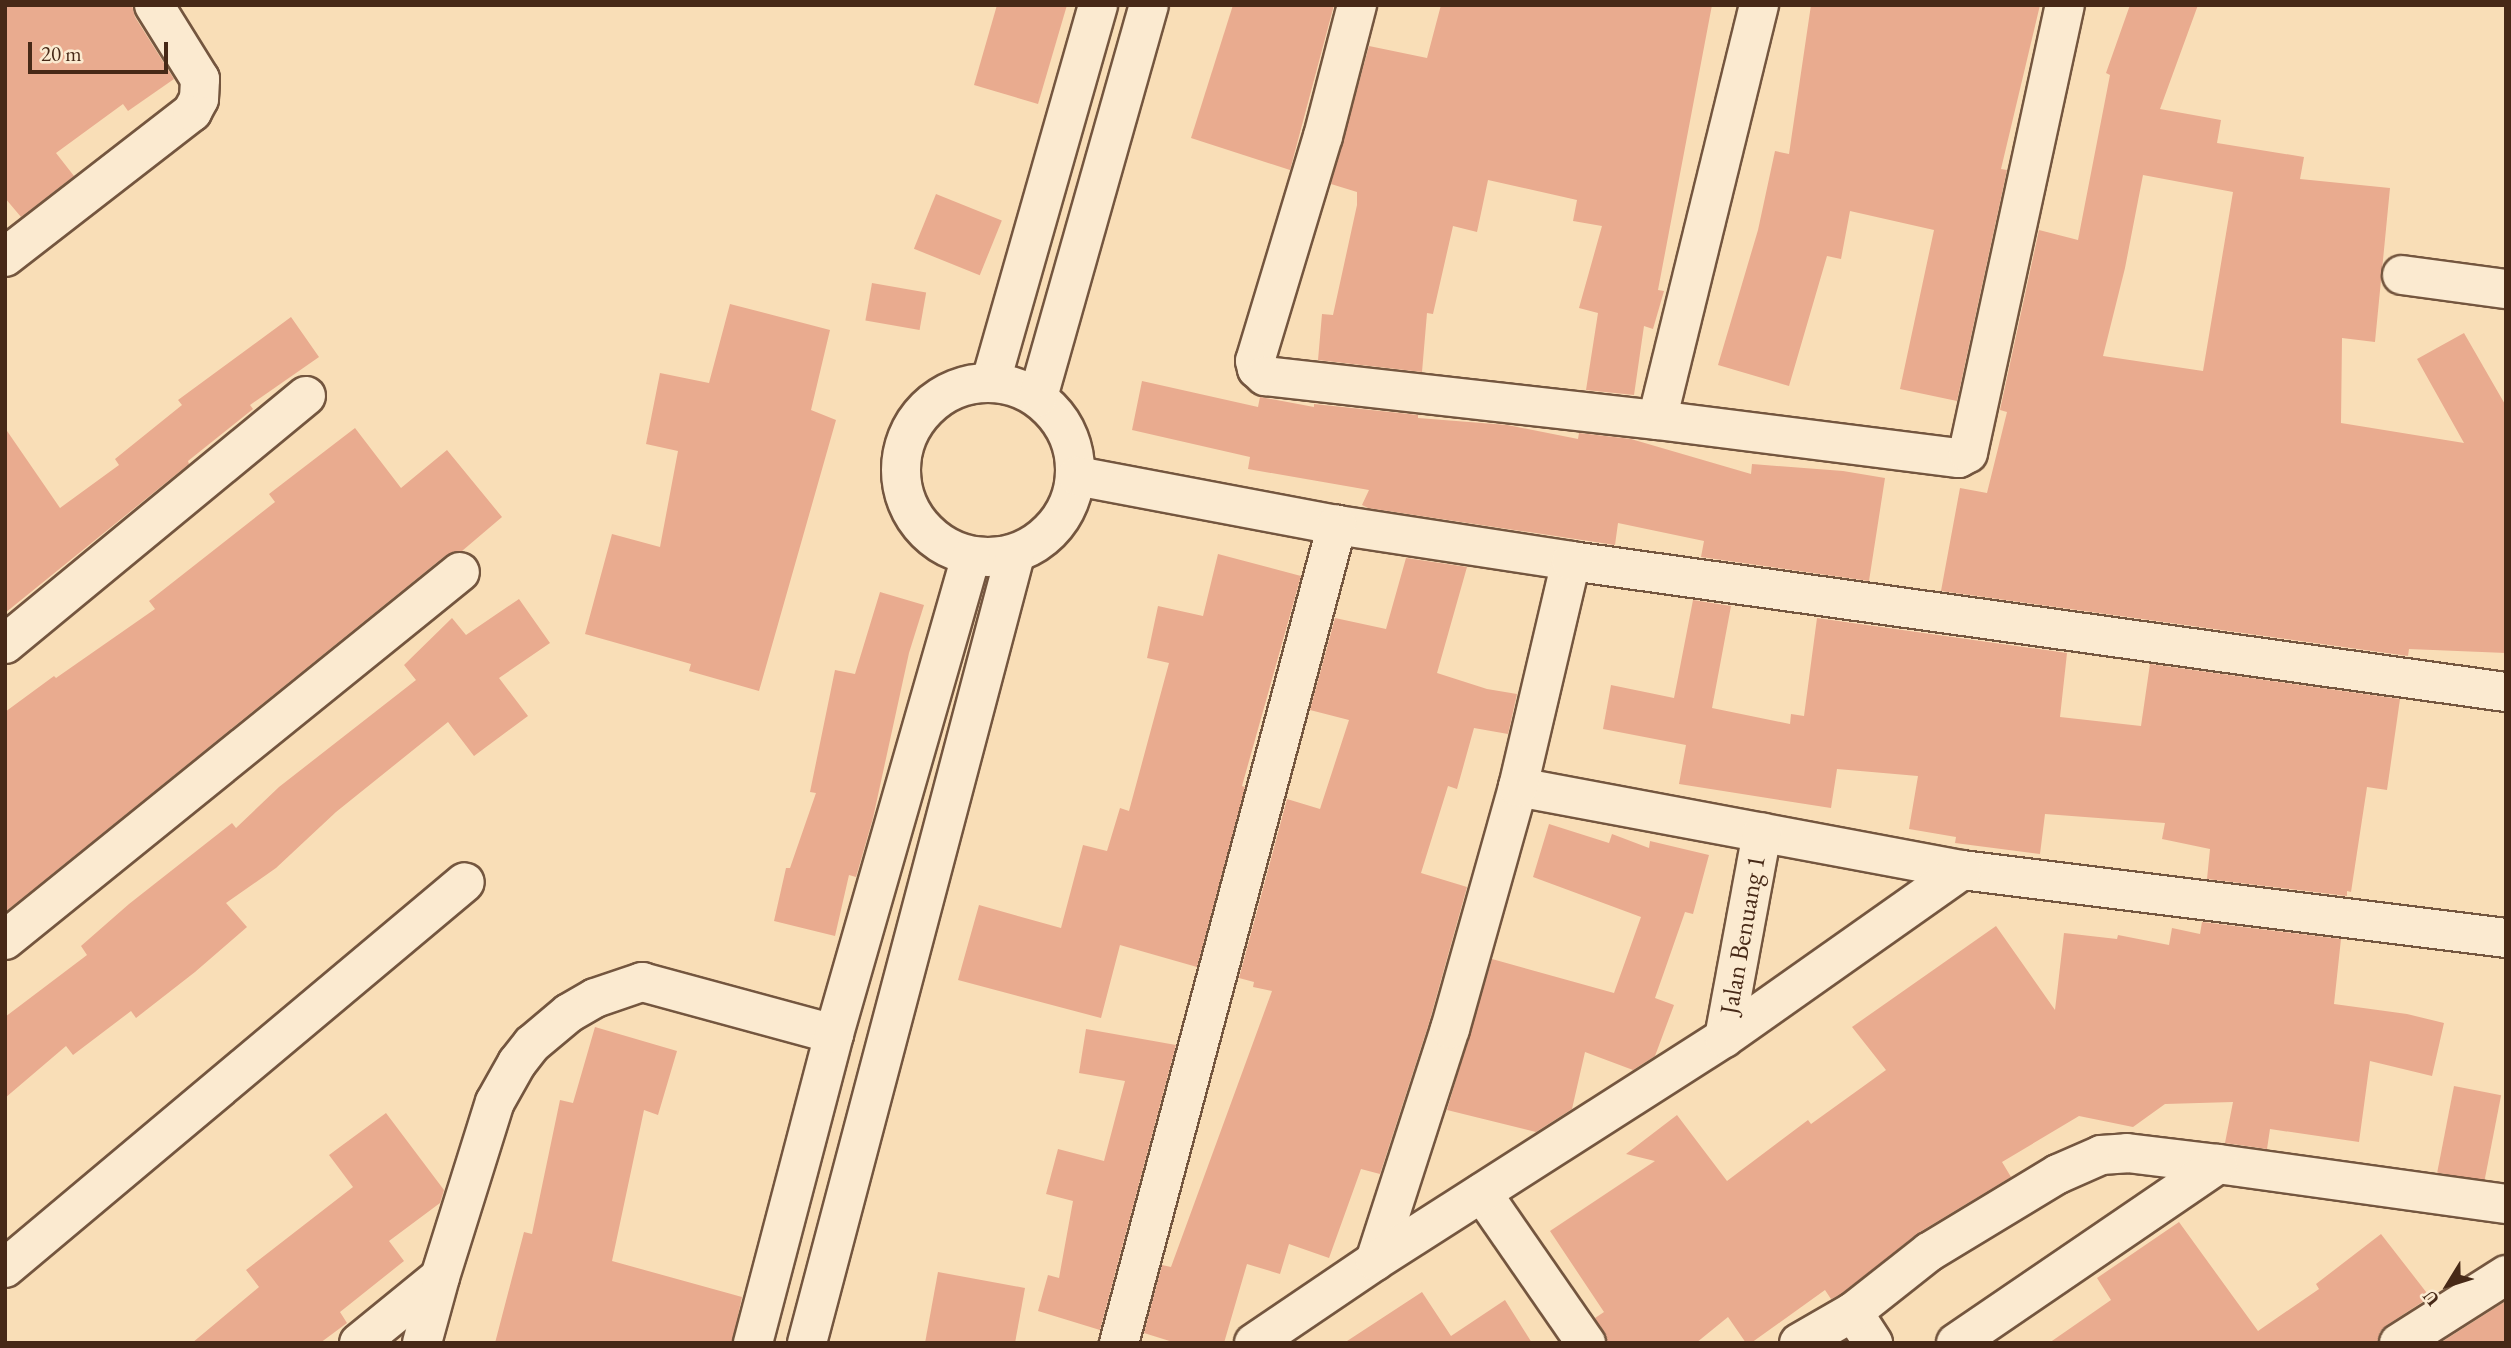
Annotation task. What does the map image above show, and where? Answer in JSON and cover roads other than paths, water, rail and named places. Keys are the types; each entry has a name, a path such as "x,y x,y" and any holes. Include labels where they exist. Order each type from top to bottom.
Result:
{"street":[{"path":"5,257 192,112 200,99 200,79 154,5"},
{"path":"991,381 1098,5"},
{"path":"1038,397 1149,5"},
{"path":"1357,5 1323,136 1255,361 1257,369 1265,376 1657,420 1959,458 1968,453 2065,5"},
{"path":"1657,420 1759,5"},
{"path":"2402,275 2506,289"},
{"path":"991,381 1038,397 1060,418 1073,446 1077,477 1067,510 1046,538 1015,555 971,557 937,542 911,514 900,478 904,441 923,409 954,388 991,381"},
{"path":"5,644 306,396"},
{"path":"1077,477 1337,525 1571,561 2506,692"},
{"path":"1119,1343 1337,525"},
{"path":"807,1343 1015,555"},
{"path":"753,1343 834,1034 971,557"},
{"path":"1375,1261 1450,1029 1518,787 1571,561"},
{"path":"5,940 460,572"},
{"path":"1518,787 1962,870 2506,938"},
{"name":"Jalan Benuang 1","path":"1724,1038 1762,832"},
{"path":"1254,1343 1297,1331 1375,1261 1724,1038 1962,870"},
{"path":"5,1268 464,881"},
{"path":"422,1343 495,1102 517,1063 532,1044 569,1013 595,998 642,982 834,1034"},
{"path":"1799,1343 1853,1311 1929,1252 2058,1174 2101,1155 2127,1153 2218,1164 2506,1204"},
{"path":"1956,1343 2218,1164"},
{"path":"1482,1193 1586,1343"},
{"path":"2399,1343 2506,1275"},
{"path":"359,1343 440,1277"},
{"path":"1853,1311 1873,1343"}]}
